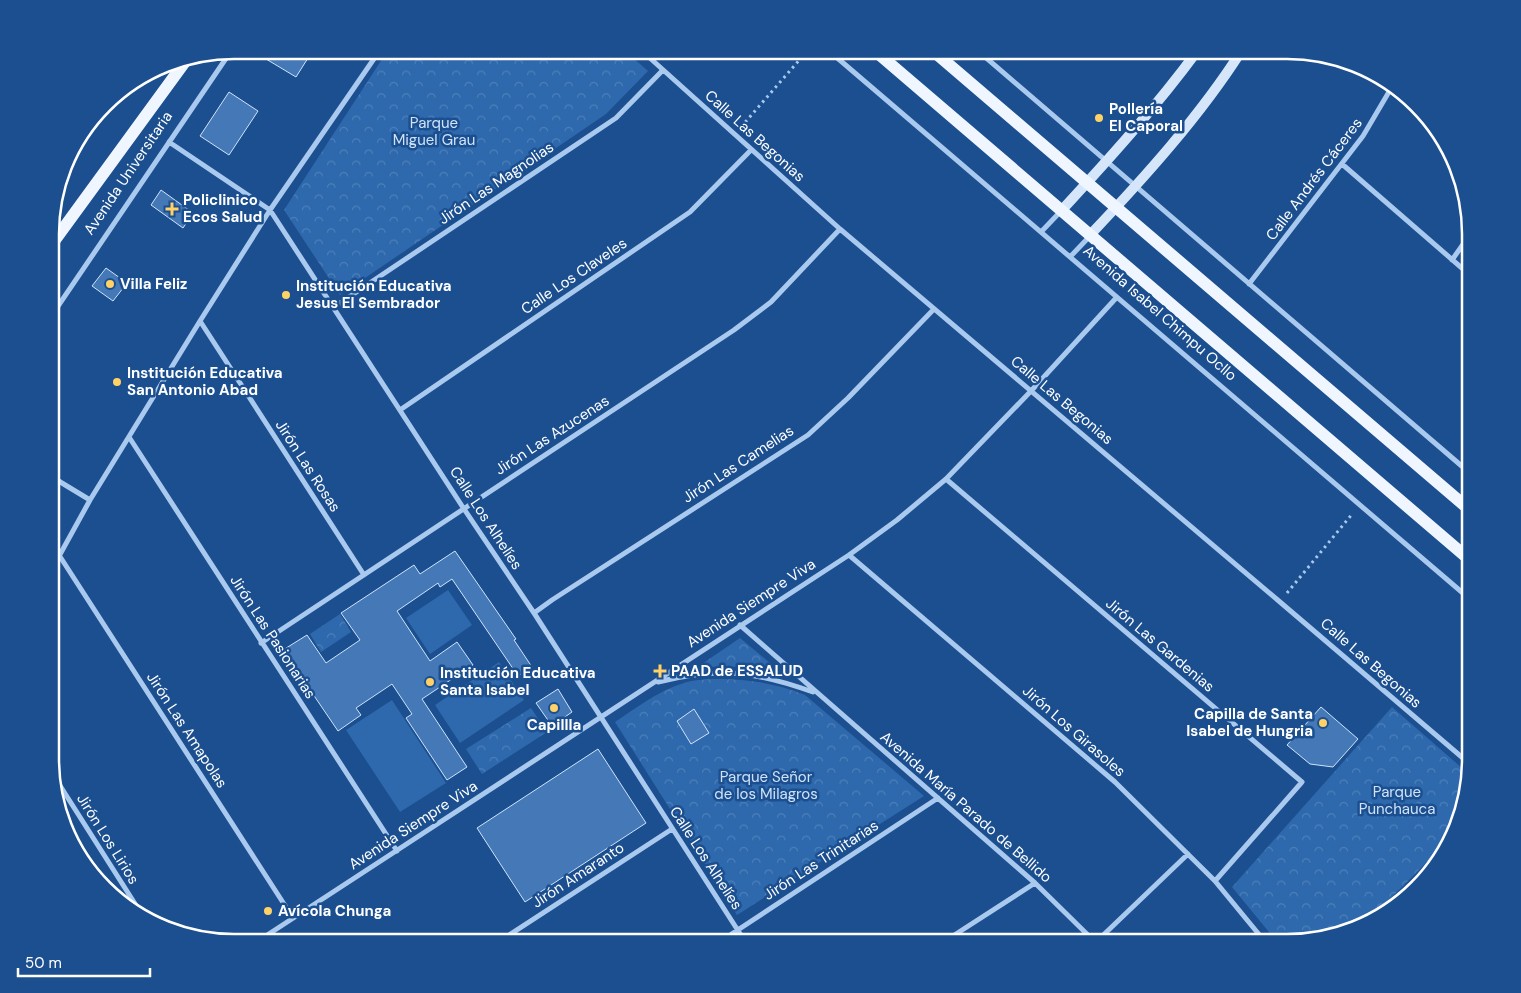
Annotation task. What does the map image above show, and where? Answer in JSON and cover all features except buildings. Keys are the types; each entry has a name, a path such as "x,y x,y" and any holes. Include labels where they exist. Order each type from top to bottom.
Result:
{"main road":[{"name":"Avenida Isabel Chimpu Ocllo","path":"884,59 1462,553"},
{"path":"942,59 1462,504"},
{"name":"Avenida Universitaria","path":"59,234 181,67"}],"street":[{"name":"Avenida Universitaria","path":"59,305 225,59"},
{"path":"59,555 90,500 270,210 374,59"},
{"name":"Calle Las Begonias","path":"651,59 840,229 1462,757"},
{"name":"Avenida Isabel Chimpu Ocllo","path":"839,59 1462,592"},
{"path":"988,59 1462,466"},
{"path":"1041,232 1107,162 1180,76 1192,59"},
{"path":"1070,257 1136,186 1209,98 1236,59"},
{"name":"Jirón Las Magnolias","path":"334,307 616,118 663,70"},
{"name":"Calle Andrés Cáceres","path":"1249,284 1363,136 1389,92"},
{"name":"Calle Los Alhelíes","path":"168,142 270,210 464,509 534,613 740,934"},
{"name":"Calle Los Claveles","path":"400,410 690,212 751,150"},
{"path":"1342,164 1462,268"},
{"name":"Jirón Las Azucenas","path":"261,643 734,330 772,302 840,229"},
{"path":"1452,260 1462,246"},
{"name":"Avenida Siempre Viva","path":"269,934 849,555 897,520 946,479 1031,391 1116,297"},
{"name":"Jirón Las Camelias","path":"534,613 808,435 848,398 934,309"},
{"name":"Jirón Las Rosas","path":"200,321 364,574"},
{"name":"Jirón Las Pasionarias","path":"129,437 397,850"},
{"name":"Jirón Las Gardenias","path":"946,479 1302,782 1215,881"},
{"path":"59,481 90,500"},
{"name":"Jirón Las Amapolas","path":"59,555 293,918"},
{"name":"Jirón Los Girasoles","path":"849,555 1115,782 1215,881 1259,934"},
{"name":"Avenida María Parado de Bellido","path":"740,625 1035,883 1088,934"},
{"name":"Avenida María Parado de Bellido","path":"652,684 686,675 711,672 731,673 774,679 817,693"},
{"name":"Jirón Los Lirios","path":"61,787 135,903"},
{"name":"Jirón Las Trinitarias","path":"732,934 938,798"},
{"name":"Jirón Amaranto","path":"511,934 672,829"},
{"path":"1104,934 1188,854"},
{"path":"956,934 1035,883"}],"path":[{"path":"734,135 800,59"},
{"path":"1280,602 1360,505"}],"green space":[{"name":"Parque Miguel Grau","path":"382,59 634,59 648,71 606,114 340,295 284,210"},
{"path":"448,590 472,625 430,654 406,618"},
{"path":"340,614 351,632 321,652 310,634"},
{"path":"740,638 787,677 776,673 742,667 696,668"},
{"path":"499,662 524,700 460,743 435,705"},
{"name":"Parque Señor de los Milagros","path":"724,679 765,683 805,695 924,796 737,915 615,722 672,687 697,680"},
{"path":"392,700 446,783 400,812 346,730"},
{"name":"Parque Punchauca","path":"1392,707 1462,768 1459,793 1453,815 1444,837 1433,856 1375,911 1343,925 1321,931 1299,934 1271,934 1232,887"},
{"path":"531,708 547,732 482,774 466,749"}],"place":[{"name":"Pollería El Caporal","path":"1099,118"},
{"name":"Policlinico Ecos Salud","path":"172,209"},
{"name":"Villa Feliz","path":"110,284"},
{"name":"Institución Educativa Jesus El Sembrador","path":"286,295"},
{"name":"Institución Educativa San Antonio Abad","path":"117,382"},
{"name":"PAAD de ESSALUD","path":"660,671"},
{"name":"Institución Educativa Santa Isabel","path":"430,682"},
{"name":"Capillla","path":"554,708"},
{"name":"Capilla de Santa Isabel de Hungria","path":"1323,723"},
{"name":"Avícola Chunga","path":"268,911"}]}
